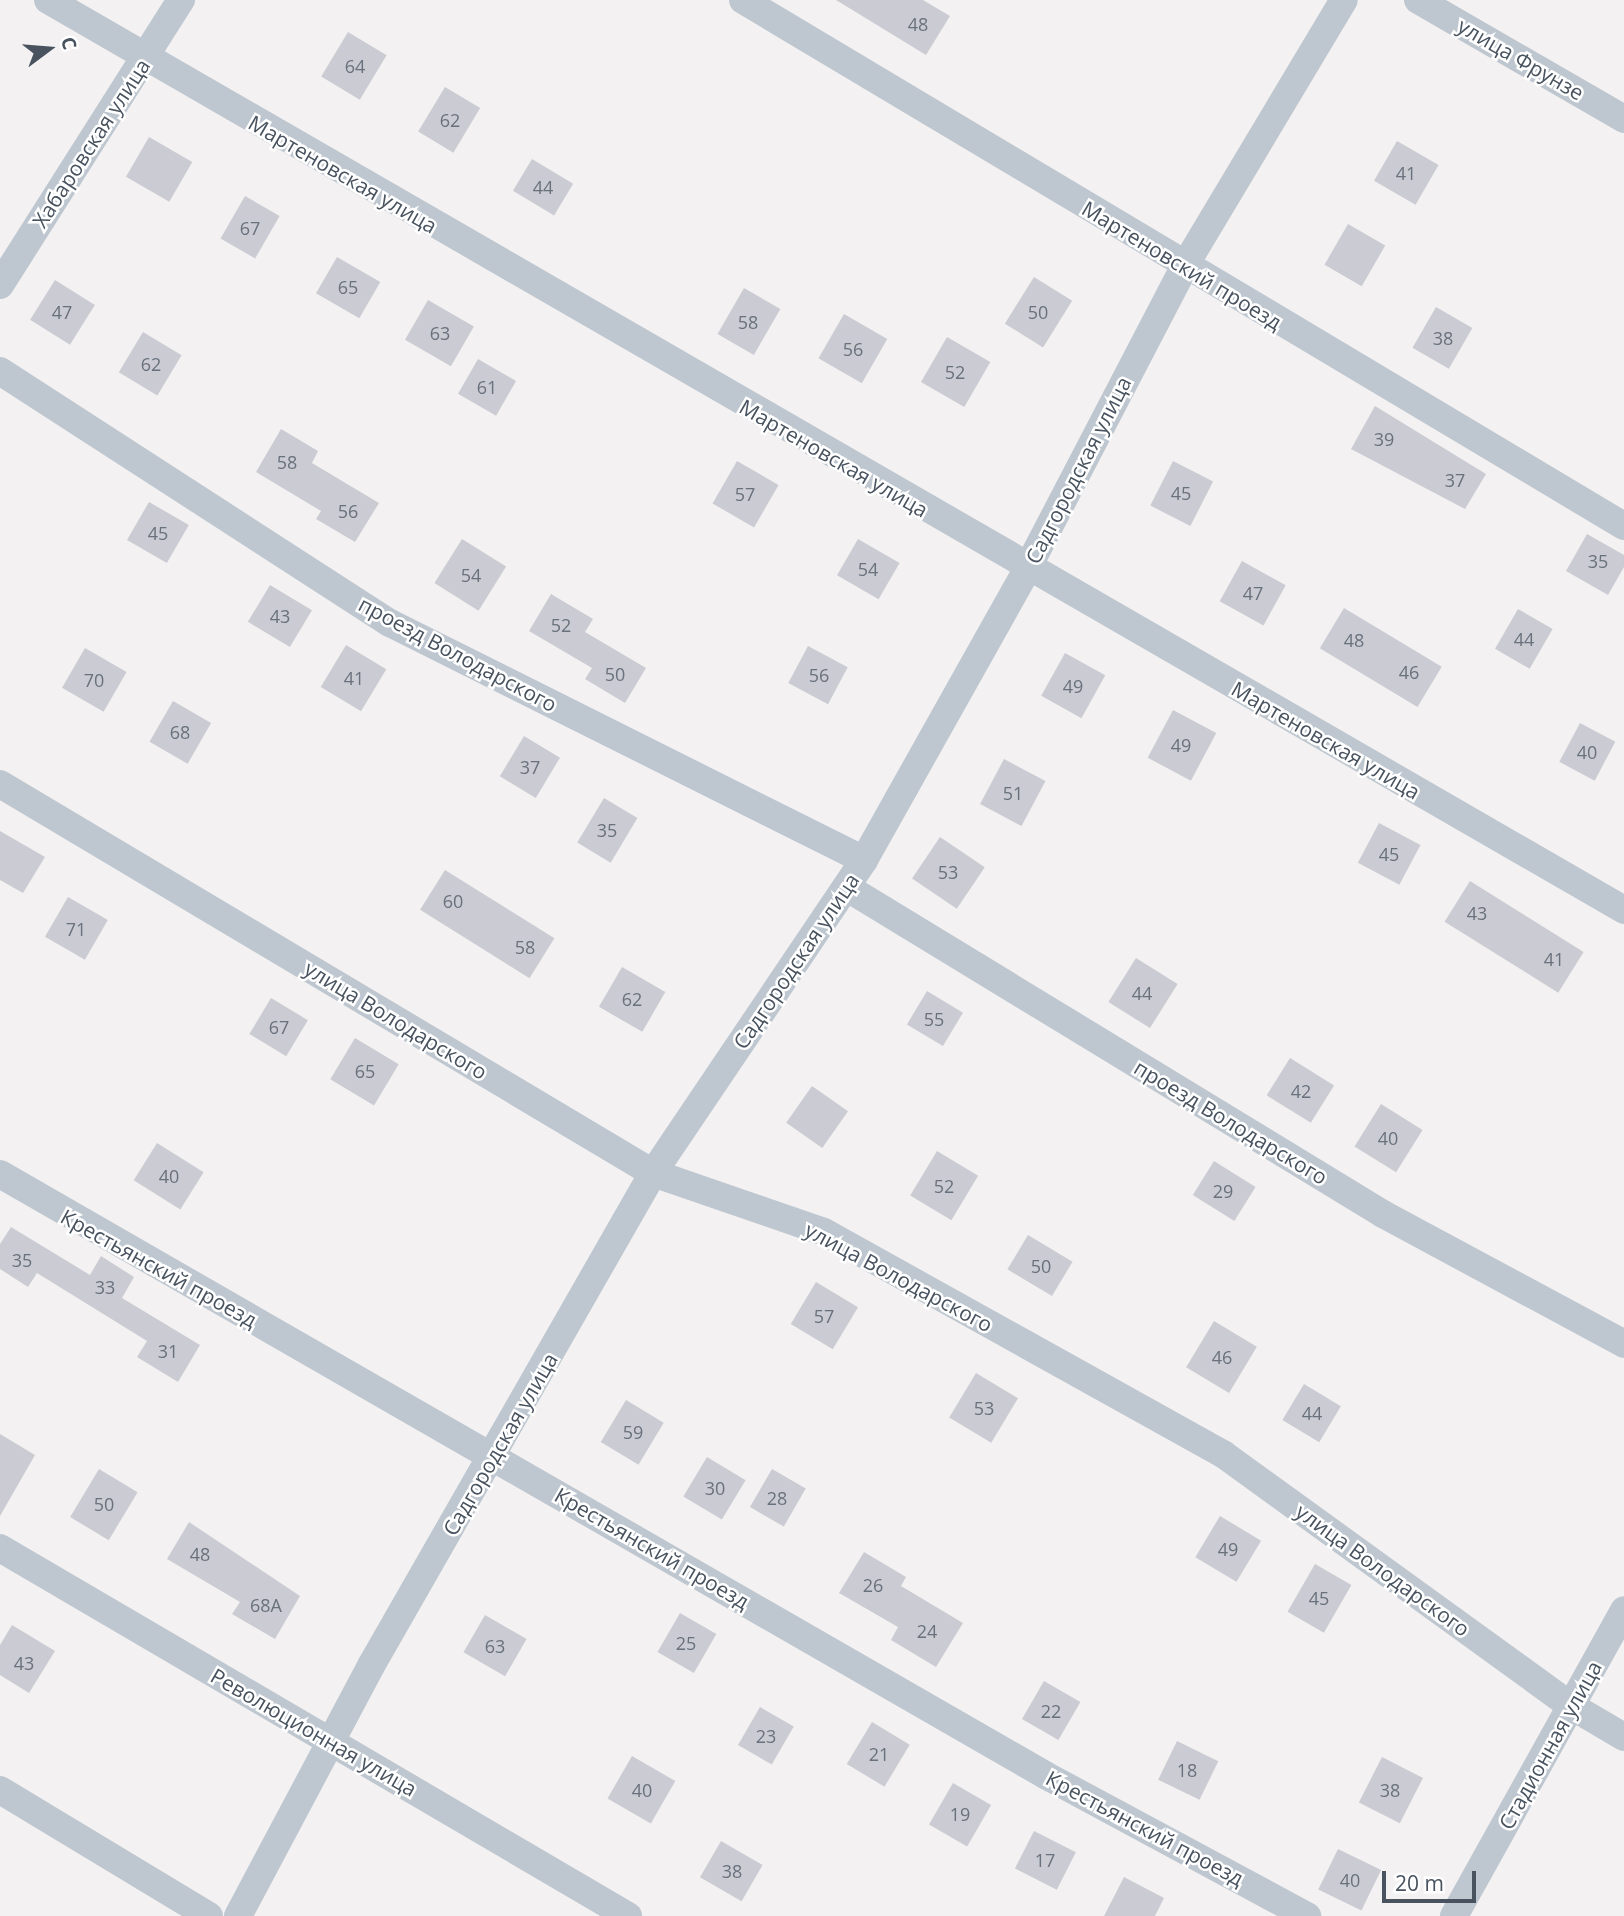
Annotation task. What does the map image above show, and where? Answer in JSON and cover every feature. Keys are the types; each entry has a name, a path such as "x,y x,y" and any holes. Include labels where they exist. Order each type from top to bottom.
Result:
{"street":[{"name":"Мартеновская улица","path":"48,0 144,59 1027,569 1624,910"},
{"name":"Хабаровская улица","path":"0,285 181,0"},
{"name":"Мартеновский проезд","path":"743,0 1184,267 1624,526"},
{"name":"Садгородская улица","path":"238,1916 333,1743 372,1664 494,1457 653,1173 864,860 1027,569 1184,267 1344,0"},
{"name":"улица Фрунзе","path":"1418,0 1624,119"},
{"name":"проезд Володарского","path":"0,371 390,623 864,860"},
{"name":"улица Володарского","path":"0,784 653,1173 824,1232 1223,1454 1573,1707 1624,1737"},
{"name":"проезд Володарского","path":"846,887 1383,1214 1624,1344"},
{"name":"Крестьянский проезд","path":"0,1174 1045,1776 1307,1916"},
{"name":"Революционная улица","path":"0,1548 628,1916"},
{"name":"Стадионная улица","path":"1454,1916 1573,1707 1624,1610"},
{"path":"0,1790 209,1916"}],"building":[{"path":"836,0 923,0 950,16 926,55"},
{"path":"348,32 387,55 360,100 321,77"},
{"path":"445,87 480,108 453,153 418,132"},
{"path":"149,137 192,162 169,202 126,177"},
{"path":"1397,141 1439,165 1416,205 1374,181"},
{"path":"532,159 573,184 554,215 513,191"},
{"path":"245,196 280,216 255,258 220,238"},
{"path":"1348,224 1385,246 1362,286 1324,265"},
{"path":"337,257 380,282 359,318 316,293"},
{"path":"1034,277 1072,301 1043,347 1005,324"},
{"path":"55,280 95,305 70,345 30,320"},
{"path":"744,288 780,309 754,355 718,334"},
{"path":"428,300 474,326 451,366 405,340"},
{"path":"1436,307 1472,328 1449,369 1412,348"},
{"path":"844,314 887,339 862,383 818,358"},
{"path":"143,332 182,355 157,395 119,372"},
{"path":"947,337 990,362 964,407 921,382"},
{"path":"478,359 516,381 496,416 458,394"},
{"path":"1375,406 1486,474 1465,509 1351,449"},
{"path":"281,429 318,451 312,463 379,503 355,542 316,519 321,511 256,472"},
{"path":"737,461 779,485 754,527 712,503"},
{"path":"1173,461 1213,481 1190,526 1150,506"},
{"path":"149,502 189,525 167,563 127,540"},
{"path":"1587,534 1624,555 1624,567 1608,595 1566,571"},
{"path":"462,539 506,567 479,611 434,583"},
{"path":"858,539 900,563 879,599 837,575"},
{"path":"1242,561 1286,585 1263,625 1220,601"},
{"path":"270,585 312,610 290,647 248,622"},
{"path":"551,594 593,619 585,632 646,668 625,703 585,679 592,668 529,631"},
{"path":"1344,608 1442,667 1418,707 1320,648"},
{"path":"1518,609 1553,629 1530,669 1495,649"},
{"path":"346,645 386,669 361,711 321,687"},
{"path":"808,646 848,667 828,704 788,683"},
{"path":"85,648 127,672 104,712 62,688"},
{"path":"1065,653 1105,675 1081,718 1041,696"},
{"path":"173,701 211,723 188,764 150,742"},
{"path":"1173,710 1216,733 1191,781 1148,758"},
{"path":"1580,723 1615,742 1595,781 1559,762"},
{"path":"524,736 560,758 536,798 500,776"},
{"path":"1004,759 1045,781 1022,826 980,804"},
{"path":"604,798 637,818 611,863 577,843"},
{"path":"1379,823 1420,845 1399,885 1358,863"},
{"path":"0,831 45,857 23,893 0,880"},
{"path":"940,837 985,867 957,909 912,878"},
{"path":"445,870 554,938 529,978 420,910"},
{"path":"1470,881 1584,952 1558,993 1445,922"},
{"path":"68,897 108,920 85,960 45,937"},
{"path":"1136,958 1178,984 1150,1028 1108,1002"},
{"path":"622,967 665,992 642,1032 599,1007"},
{"path":"927,991 963,1013 943,1046 907,1024"},
{"path":"271,998 308,1020 286,1056 249,1034"},
{"path":"355,1038 399,1064 374,1105 330,1079"},
{"path":"1290,1058 1334,1086 1311,1123 1267,1095"},
{"path":"812,1086 848,1111 822,1148 786,1123"},
{"path":"1381,1104 1423,1130 1396,1172 1355,1146"},
{"path":"157,1143 204,1172 180,1209 134,1180"},
{"path":"937,1151 978,1176 951,1220 910,1196"},
{"path":"1214,1161 1256,1187 1234,1221 1193,1195"},
{"path":"11,1227 90,1275 101,1256 134,1277 122,1298 200,1345 178,1382 137,1357 147,1341 37,1273 28,1287 0,1269 0,1244"},
{"path":"1028,1235 1073,1262 1052,1296 1007,1269"},
{"path":"816,1282 858,1307 833,1349 791,1324"},
{"path":"1214,1321 1257,1347 1229,1393 1186,1367"},
{"path":"976,1373 1018,1398 991,1443 949,1418"},
{"path":"1304,1384 1341,1406 1319,1442 1282,1420"},
{"path":"626,1400 664,1423 638,1465 601,1442"},
{"path":"0,1434 35,1455 0,1516"},
{"path":"707,1457 746,1480 722,1520 683,1496"},
{"path":"99,1469 138,1492 109,1540 70,1517"},
{"path":"772,1469 806,1488 784,1527 750,1507"},
{"path":"1220,1516 1261,1541 1236,1582 1195,1557"},
{"path":"189,1522 300,1596 275,1639 232,1614 240,1602 167,1559"},
{"path":"864,1552 906,1577 901,1586 963,1623 936,1667 891,1640 898,1627 839,1593"},
{"path":"1315,1564 1351,1585 1324,1633 1288,1612"},
{"path":"680,1613 716,1634 694,1673 658,1652"},
{"path":"485,1615 527,1639 505,1676 464,1652"},
{"path":"12,1625 55,1651 29,1693 0,1675 0,1645"},
{"path":"1044,1681 1080,1702 1058,1740 1022,1719"},
{"path":"760,1707 794,1726 772,1765 738,1745"},
{"path":"872,1722 910,1745 884,1787 847,1764"},
{"path":"1177,1741 1218,1761 1199,1800 1158,1780"},
{"path":"632,1756 675,1781 651,1823 608,1798"},
{"path":"1382,1757 1423,1778 1400,1823 1359,1802"},
{"path":"953,1783 991,1805 967,1847 929,1825"},
{"path":"1034,1831 1076,1852 1057,1890 1015,1868"},
{"path":"721,1841 763,1865 742,1901 700,1877"},
{"path":"1338,1849 1381,1870 1361,1910 1318,1889"},
{"path":"1124,1877 1164,1898 1155,1916 1104,1916"}]}
